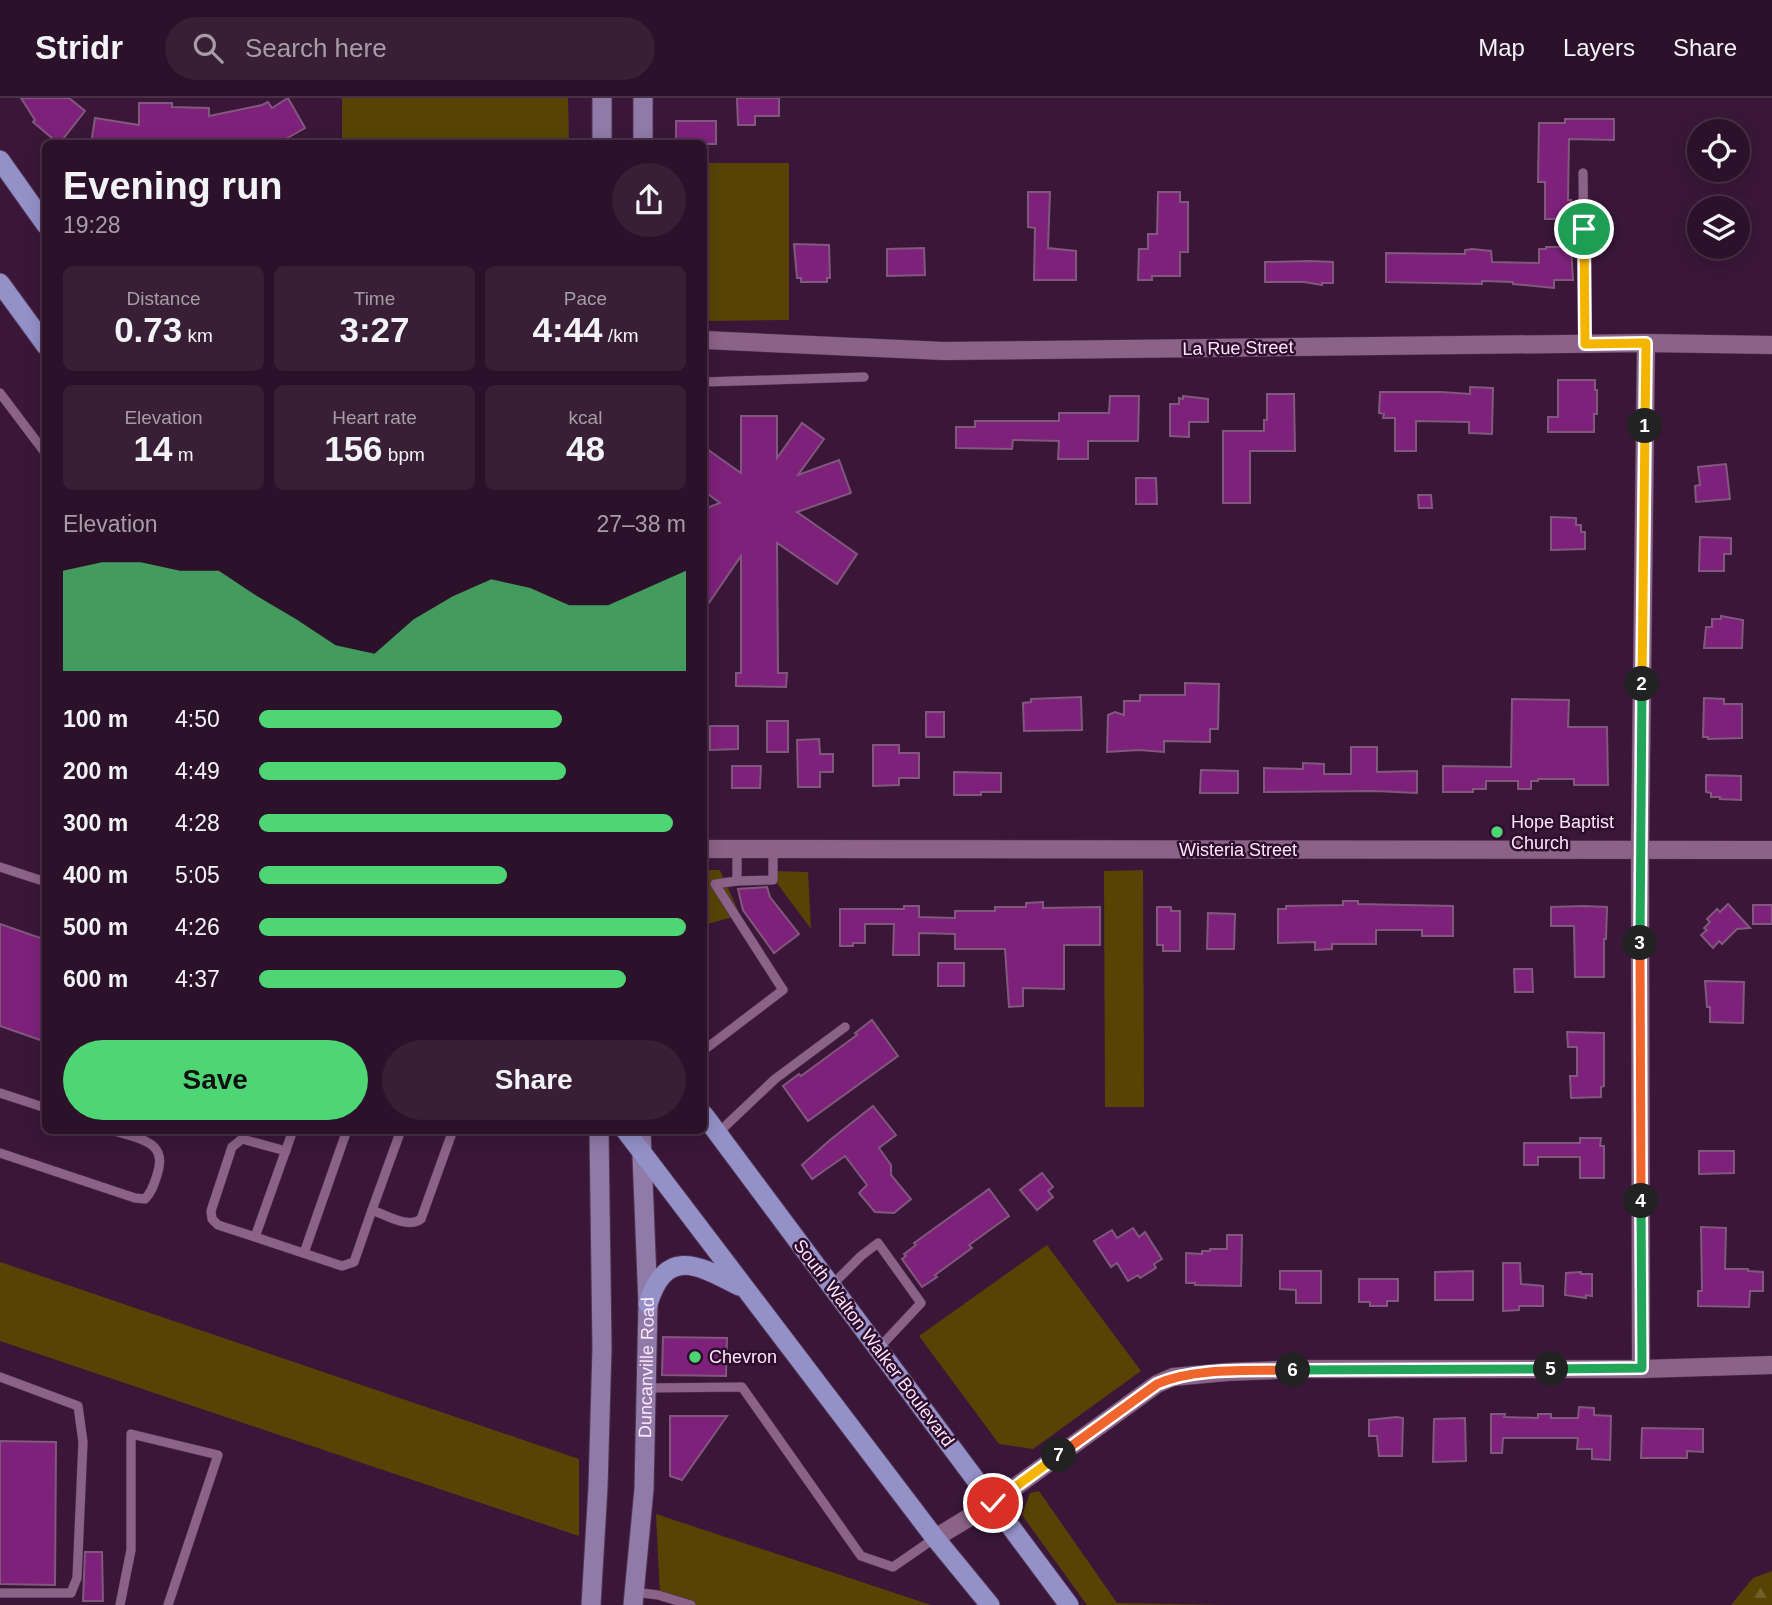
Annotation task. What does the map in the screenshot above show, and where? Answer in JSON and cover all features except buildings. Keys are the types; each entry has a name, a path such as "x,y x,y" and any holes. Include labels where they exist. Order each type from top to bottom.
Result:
{"main road":[{"path":"602,98 602,140"},
{"path":"643,98 643,140"},
{"path":"0,160 42,219"},
{"path":"0,284 42,341"},
{"name":"South Walton Walker Boulevard","path":"710,1129 1069,1605"},
{"path":"591,1605 602,1348 599,1134"},
{"path":"628,1134 935,1538 990,1605"},
{"name":"Duncanville Road","path":"634,1598 644,1489 648,1304 641,1134"},
{"path":"648,1304 654,1284 666,1270 685,1265 704,1267 746,1290"}],"street":[{"name":"La Rue Street","path":"707,340 944,351 1646,343 1772,345"},
{"path":"1642,1368 1640,850 1646,343"},
{"name":"Wisteria Street","path":"707,849 1772,850"},
{"path":"935,1538 993,1503 1157,1384 1173,1377 1301,1369 1772,1365"}],"lane":[{"path":"1583,173 1585,344"},
{"path":"707,382 864,377"},
{"path":"0,393 42,449"},
{"path":"737,849 737,881"},
{"path":"707,1048 783,990 715,884 773,880 773,849"},
{"path":"0,867 42,881"},
{"path":"710,1129 845,1027"},
{"path":"0,1093 42,1107"},
{"path":"0,1153 145,1199 151,1193 162,1161 160,1152 151,1144 122,1134"},
{"path":"256,1237 292,1134"},
{"path":"304,1253 346,1134"},
{"path":"286,1151 242,1139 232,1147 211,1211 212,1219 218,1225 342,1266 349,1265 354,1262 400,1134"},
{"path":"372,1210 409,1223 416,1223 421,1219 452,1134"},
{"path":"831,1286 878,1242 921,1303 878,1349"},
{"path":"0,1377 78,1406 83,1442 77,1578 71,1593 0,1593"},
{"path":"646,1388 742,1387 861,1556 893,1567 935,1538"},
{"path":"120,1605 131,1550 131,1434 218,1455 168,1605"},
{"path":"634,1598 658,1595 691,1605"}],"green space":[{"path":"342,98 568,98 569,140 342,140"},
{"path":"707,163 789,163 789,320 707,321"},
{"path":"707,870 720,870 740,915 707,924"},
{"path":"1143,870 1144,1107 1105,1107 1104,871"},
{"path":"768,871 808,872 811,929"},
{"path":"1047,1245 1141,1371 1033,1449 999,1444 919,1336"},
{"path":"0,1262 579,1459 579,1536 0,1341"},
{"path":"1039,1491 1117,1603 1224,1605 1087,1605 1022,1515 1030,1493"},
{"path":"656,1514 931,1605 689,1605 660,1595"},
{"path":"1772,1571 1772,1605 1731,1605 1753,1578"}],"place":[{"name":"Hope Baptist Church","path":"1497,832"},
{"name":"Chevron","path":"695,1357"}],"route":[{"path":"993,1503 1157,1384 1173,1377 1301,1369 1642,1368 1640,850 1646,343 1585,344 1584,229"}]}
